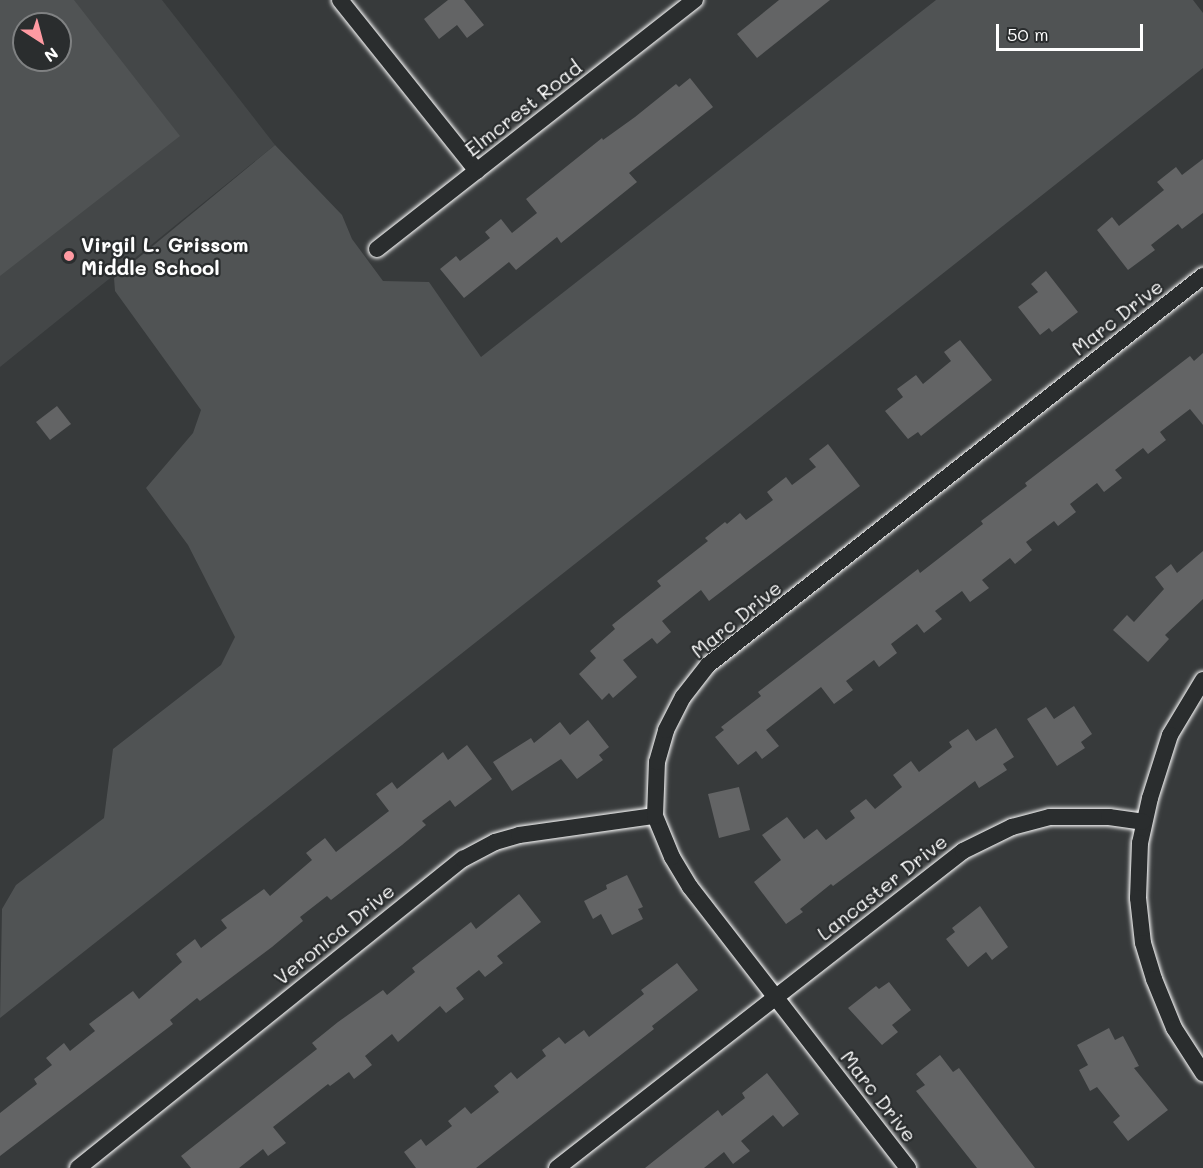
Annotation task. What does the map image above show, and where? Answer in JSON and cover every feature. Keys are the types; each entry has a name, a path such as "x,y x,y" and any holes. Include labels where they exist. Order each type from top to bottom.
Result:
{"street":[{"path":"340,0 477,171"},
{"name":"Elmcrest Road","path":"377,249 691,1"},
{"name":"Marc Drive","path":"908,1168 690,887 672,857 655,816 657,762 666,730 683,697 708,665 1203,276"},
{"path":"1203,680 1170,735 1143,822 1138,898 1143,943 1167,1013 1203,1073"},
{"name":"Veronica Drive","path":"78,1168 463,859 495,842 519,835 655,816"},
{"name":"Lancaster Drive","path":"557,1168 954,857 993,834 1031,821 1060,816 1109,817 1143,822"}],"shaded area":[{"name":"Virgil L. Grissom Middle School","path":"0,0 162,0 275,145 0,367"},
{"path":"0,0 74,0 180,136 0,276"},
{"path":"936,0 1193,0 1203,13 1203,68 0,1018 2,909 16,885 104,818 113,749 221,665 235,637 188,545 146,488 193,433 201,410 115,291 114,278 275,145 342,215 352,239 383,281 429,282 481,357"}],"building":[{"path":"448,0 464,0 484,25 467,38 457,25 439,39 424,19"},
{"path":"779,0 830,0 757,58 737,34"},
{"path":"690,78 713,107 629,173 637,182 561,243 557,237 516,270 509,262 464,298 440,269 456,256 460,261 490,238 485,232 501,219 512,233 537,213 526,199 602,138 603,140 635,117 676,84 679,87"},
{"path":"1203,159 1203,213 1182,229 1178,224 1151,245 1155,250 1128,270 1097,230 1112,217 1119,226 1164,190 1157,182 1176,167 1182,175"},
{"path":"1046,271 1078,312 1052,332 1049,328 1040,335 1018,307 1038,292 1031,284"},
{"path":"960,340 992,380 921,436 918,432 908,439 885,411 903,397 897,389 916,375 923,384 951,361 944,352"},
{"path":"1203,353 1203,425 1190,409 1160,432 1166,440 1148,454 1143,448 1115,470 1122,478 1104,492 1097,483 1070,504 1076,512 1058,526 1054,521 1026,542 1032,550 1015,564 1010,558 982,580 989,588 970,602 962,591 935,611 942,619 924,633 917,624 891,644 897,653 879,667 874,660 846,681 853,690 834,704 821,687 766,730 779,746 762,759 756,751 738,765 715,737 724,730 721,727 761,696 758,692 918,569 920,573 983,524 981,521 1027,486 1025,483 1190,356 1194,361"},
{"path":"57,406 71,424 50,440 36,422"},
{"path":"828,444 860,486 709,601 701,590 662,621 671,632 657,644 652,638 623,660 637,677 613,698 609,693 602,700 579,674 596,658 590,651 615,629 612,625 661,586 657,581 708,541 705,538 725,522 727,524 740,513 746,520 773,500 767,492 786,477 792,485 816,467 809,459"},
{"path":"1203,551 1203,599 1165,635 1169,639 1148,662 1113,630 1127,615 1134,622 1164,589 1155,577 1171,564 1177,573"},
{"path":"1074,706 1092,734 1081,742 1085,748 1057,766 1027,719 1046,707 1054,719"},
{"path":"588,720 609,747 599,755 603,760 577,779 561,759 512,791 493,762 531,738 534,743 560,722 570,735"},
{"path":"996,728 1014,757 1003,764 1007,770 979,788 975,781 833,886 831,884 800,909 803,912 786,924 754,882 781,860 762,835 787,817 804,839 817,829 826,840 855,818 850,811 866,799 875,809 902,787 893,775 911,761 919,772 952,747 949,742 968,729 976,741"},
{"path":"467,745 492,779 455,807 450,800 422,821 426,825 402,845 331,900 327,896 300,917 303,921 272,947 200,1001 197,998 170,1020 173,1024 0,1156 0,1113 37,1084 34,1079 52,1065 46,1058 64,1043 70,1051 95,1031 89,1024 133,991 139,999 182,962 176,954 195,939 201,948 227,928 221,920 264,889 270,896 312,860 306,853 325,838 336,852 389,811 376,794 392,782 397,789 443,752 448,760"},
{"path":"739,787 750,830 719,838 708,794"},
{"path":"627,875 643,907 638,909 643,919 612,935 601,914 593,919 584,901 607,889 606,885"},
{"path":"519,894 541,922 497,956 503,963 485,977 479,970 456,988 464,999 446,1013 440,1006 398,1042 392,1034 365,1056 372,1065 354,1079 349,1072 330,1086 328,1084 273,1127 286,1143 268,1156 263,1149 239,1168 191,1168 181,1156 317,1049 312,1043 338,1022 383,990 387,995 415,972 412,968 471,922 476,929"},
{"path":"980,906 1008,947 992,960 986,952 968,967 946,939 955,932 952,928"},
{"path":"677,963 698,990 652,1026 654,1029 476,1168 416,1168 404,1152 421,1139 426,1146 452,1126 448,1121 465,1107 471,1114 499,1092 494,1086 511,1072 517,1079 546,1056 542,1050 559,1037 565,1044 584,1030 589,1037 644,994 641,990"},
{"path":"889,982 911,1010 892,1025 898,1032 882,1045 848,1008 876,986 879,989"},
{"path":"1109,1028 1115,1040 1123,1036 1139,1066 1134,1068 1168,1110 1128,1141 1113,1122 1120,1116 1097,1087 1090,1091 1079,1070 1088,1065 1077,1045"},
{"path":"940,1055 953,1072 959,1068 1035,1168 977,1168 916,1091 925,1085 916,1074"},
{"path":"767,1073 799,1114 783,1127 773,1115 741,1141 750,1151 733,1164 724,1152 704,1168 645,1168 718,1110 722,1116 745,1098 742,1093"}],"place":[{"name":"Virgil L. Grissom Middle School","path":"69,256"}]}
